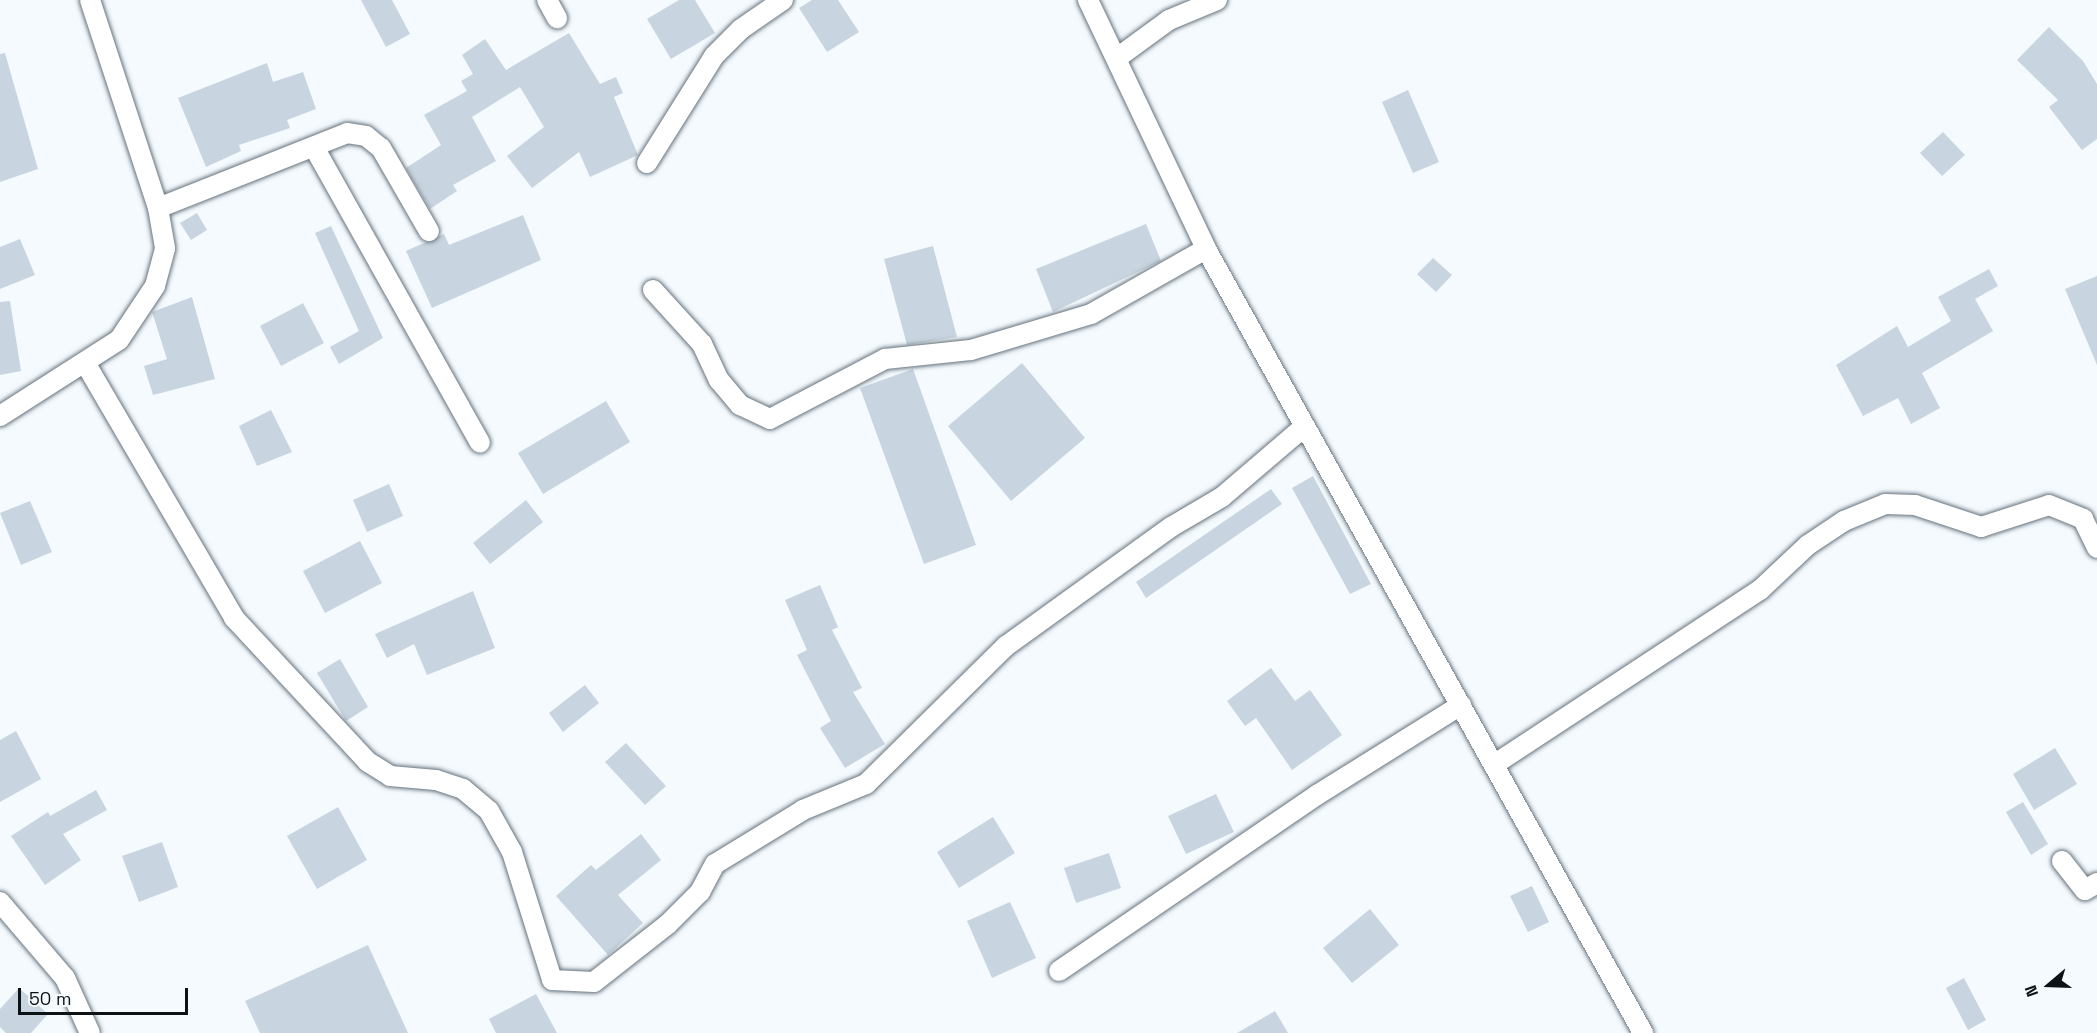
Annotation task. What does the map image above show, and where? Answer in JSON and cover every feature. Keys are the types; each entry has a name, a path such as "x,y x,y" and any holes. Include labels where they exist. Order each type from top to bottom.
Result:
{"street":[{"path":"0,416 87,366 119,340 155,286 165,248 158,208 90,0"},
{"path":"547,0 557,18"},
{"path":"647,164 714,56 741,29 783,0"},
{"path":"1088,0 1206,249 1495,764 1636,1030"},
{"path":"1117,58 1169,20 1217,0"},
{"path":"158,208 347,133 366,136 381,148 429,231"},
{"path":"314,147 480,443"},
{"path":"653,290 702,344 719,380 740,405 770,419 885,359 971,350 1091,314 1206,249"},
{"path":"87,366 234,618 368,762 390,776 436,780 463,789 489,812 512,852 552,980 594,982 667,925 700,892 715,864 803,810 866,784 1006,646 1171,527 1222,497 1305,426"},
{"path":"1495,764 1760,590 1808,545 1844,521 1885,504 1915,505 1982,527 2049,505 2083,519 2097,548"},
{"path":"1059,971 1307,802 1461,705"},
{"path":"2062,861 2085,890 2097,883"},
{"path":"0,902 65,978 90,1033"}],"building":[{"path":"361,0 392,0 410,34 386,47"},
{"path":"679,0 695,0 715,33 671,59 647,19"},
{"path":"812,0 838,0 859,32 827,52 799,8"},
{"path":"2049,27 2083,61 2097,84 2097,139 2082,150 2049,107 2058,100 2017,60"},
{"path":"569,33 600,84 616,77 623,93 614,97 638,155 590,177 579,152 532,188 507,156 544,127 520,87 472,117 496,161 453,185 457,191 430,209 406,168 441,145 424,115 467,91 461,81 473,74 462,55 485,39 506,70"},
{"path":"5,53 38,169 0,182 0,54"},
{"path":"267,63 273,82 303,72 316,109 287,120 290,128 239,145 241,151 206,167 178,98"},
{"path":"1408,90 1439,162 1413,173 1382,102"},
{"path":"1943,132 1965,155 1942,176 1920,153"},
{"path":"197,213 207,230 191,240 180,223"},
{"path":"523,215 541,260 432,308 406,251 444,234 449,245"},
{"path":"1146,224 1161,261 1053,312 1036,269"},
{"path":"331,226 383,338 339,364 330,347 359,331 315,233"},
{"path":"20,239 35,275 0,289 0,247"},
{"path":"933,246 957,337 907,345 884,259"},
{"path":"1433,258 1452,275 1436,292 1417,274"},
{"path":"1989,269 1998,286 1975,299 1993,331 1922,373 1940,408 1911,424 1898,398 1863,416 1836,365 1897,326 1908,347 1951,321 1938,297"},
{"path":"2097,276 2097,365 2065,289"},
{"path":"192,297 215,379 153,395 144,366 167,359 152,312"},
{"path":"10,301 21,371 0,375 0,302"},
{"path":"303,303 324,343 281,366 260,326"},
{"path":"1022,363 1085,438 1011,501 948,426"},
{"path":"913,369 976,545 924,564 860,388"},
{"path":"606,401 630,442 543,494 518,453"},
{"path":"271,410 292,452 257,466 239,426"},
{"path":"1313,476 1371,584 1350,594 1292,488"},
{"path":"389,484 403,516 367,532 353,500"},
{"path":"1271,489 1282,504 1146,598 1136,582"},
{"path":"526,500 543,522 490,564 473,543"},
{"path":"30,501 52,552 21,565 0,513"},
{"path":"360,541 382,583 325,613 303,571"},
{"path":"820,585 838,627 832,630 862,688 853,692 885,744 845,768 820,728 831,721 797,655 807,650 785,600"},
{"path":"473,591 495,648 427,675 414,644 387,658 375,634"},
{"path":"340,659 368,707 346,721 317,673"},
{"path":"1271,668 1295,701 1310,690 1342,735 1292,770 1256,718 1245,726 1227,701"},
{"path":"585,685 599,703 563,732 549,713"},
{"path":"16,731 41,779 0,802 0,740"},
{"path":"626,743 666,786 645,805 605,762"},
{"path":"2055,748 2077,784 2034,810 2013,774"},
{"path":"96,790 107,810 63,834 81,860 45,885 11,836 48,812 50,816"},
{"path":"1216,794 1234,832 1186,854 1168,816"},
{"path":"2023,802 2048,844 2031,855 2006,812"},
{"path":"338,807 367,860 317,889 287,836"},
{"path":"993,817 1015,853 959,888 937,852"},
{"path":"641,834 661,860 618,895 643,923 608,955 556,896 591,865 596,870"},
{"path":"162,842 178,887 139,902 122,856"},
{"path":"1109,853 1121,888 1076,903 1064,868"},
{"path":"1532,886 1549,922 1528,932 1510,896"},
{"path":"1010,902 1036,958 992,978 967,921"},
{"path":"1370,909 1399,945 1352,983 1323,948"},
{"path":"368,945 408,1033 260,1033 245,1001"},
{"path":"1964,978 1986,1020 1968,1030 1946,988"},
{"path":"19,988 48,1014 31,1033 6,1033 0,1027 0,1009"},
{"path":"536,994 557,1033 496,1033 489,1019"},
{"path":"1275,1011 1288,1033 1237,1033"}]}
